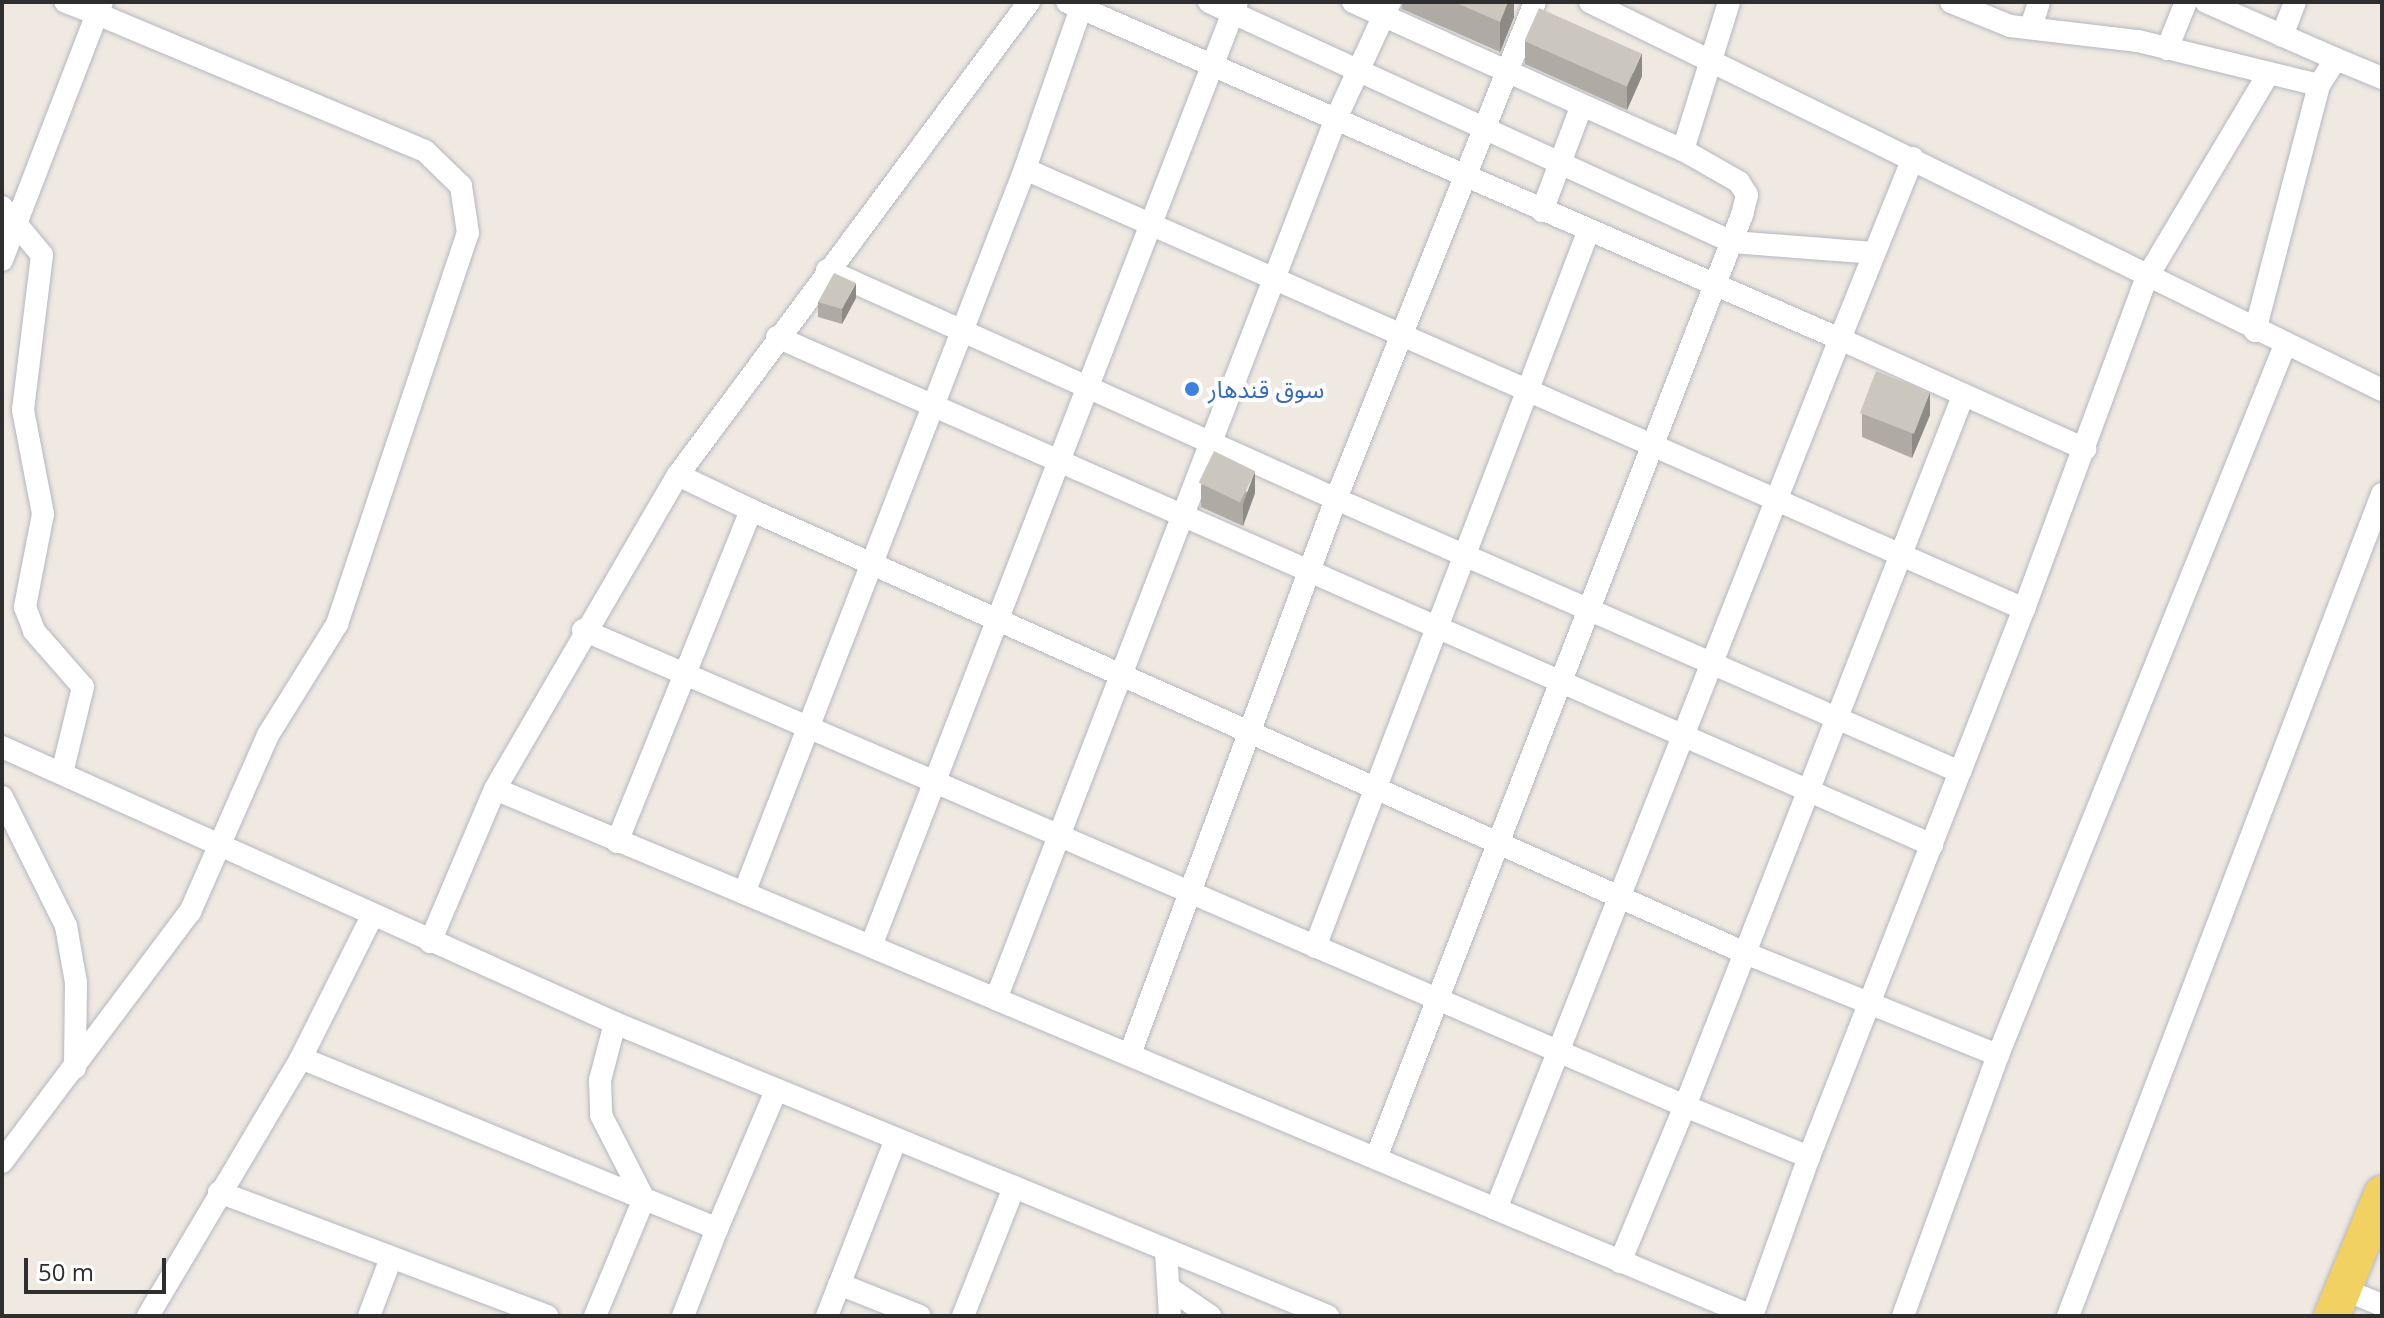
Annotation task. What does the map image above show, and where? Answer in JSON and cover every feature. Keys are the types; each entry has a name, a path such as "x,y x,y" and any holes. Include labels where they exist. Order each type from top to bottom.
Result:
{"main road":[{"path":"2337,1303 2382,1194"}],"street":[{"path":"3,1160 190,912 223,845 268,735 349,598 461,262 467,211 447,165 425,151 100,8 65,2"},
{"path":"430,942 495,789 583,630 678,475 777,337 1029,2"},
{"path":"1209,2 1235,7 1358,71 1485,126 1732,242 1874,253"},
{"path":"1353,2 1387,9 1504,71 1683,150 1739,182 1747,195 1732,242 1650,446 1376,1158"},
{"path":"1130,1054 1336,499 1485,126 1504,71 1535,2"},
{"path":"1590,2 1710,57 1913,158 2146,279 2285,345 2381,386"},
{"path":"1683,150 1729,2"},
{"path":"1951,2 2031,27 2167,49 2319,85"},
{"path":"2031,27 2039,2"},
{"path":"2167,49 2186,2"},
{"path":"2206,2 2336,59 2381,74"},
{"path":"2282,36 2295,2"},
{"path":"744,893 1025,169 1074,5 2085,449"},
{"path":"871,946 994,620 1235,7"},
{"path":"2,260 10,213 100,8"},
{"path":"996,999 1335,121 1387,9"},
{"path":"2255,331 2319,85 2336,59"},
{"path":"495,789 1752,1316 1809,1157 2085,449 2146,279 2269,73"},
{"path":"1542,211 1581,107"},
{"path":"1496,1209 1709,665 1913,158"},
{"path":"1025,169 1526,394 1903,554 2024,609"},
{"path":"10,213 42,255 23,410 43,514 25,607 34,631 83,687 62,773"},
{"path":"1315,947 1588,232"},
{"path":"827,270 1086,390 1464,555 1586,612 1960,772"},
{"path":"777,337 932,410 1058,462 1183,520 1437,625 1932,845"},
{"path":"1903,1316 1998,1055 2285,345"},
{"path":"1620,1262 1685,1106 1963,396"},
{"path":"678,475 1122,678 1745,953 1998,1055"},
{"path":"2068,1316 2382,494"},
{"path":"617,842 681,673 751,510"},
{"path":"583,630 1058,838 1809,1157"},
{"path":"2,747 615,1023 1328,1316"},
{"path":"2,797 66,926 76,983 75,1068"},
{"path":"148,1316 301,1058 372,916"},
{"path":"595,1316 644,1199 601,1115 600,1080 615,1023"},
{"path":"301,1058 717,1229"},
{"path":"683,1316 776,1091"},
{"path":"827,1316 896,1139"},
{"path":"963,1316 1014,1187"},
{"path":"219,1192 519,1311 547,1316"},
{"path":"1166,1251 1170,1316"},
{"path":"369,1316 391,1258"},
{"path":"839,1284 920,1316"},
{"path":"1169,1288 1210,1316"},
{"path":"2337,1303 2382,1305"}],"building":[{"path":"1454,2 1508,2 1500,22"},
{"path":"1539,8 1641,54 1627,86 1524,41"},
{"path":"834,273 856,283 842,309 818,302"},
{"path":"1876,371 1930,392 1914,434 1860,413"},
{"path":"1214,451 1255,471 1240,503 1199,482"}],"place":[{"name":"سوق قندهار","path":"1192,389"}]}
